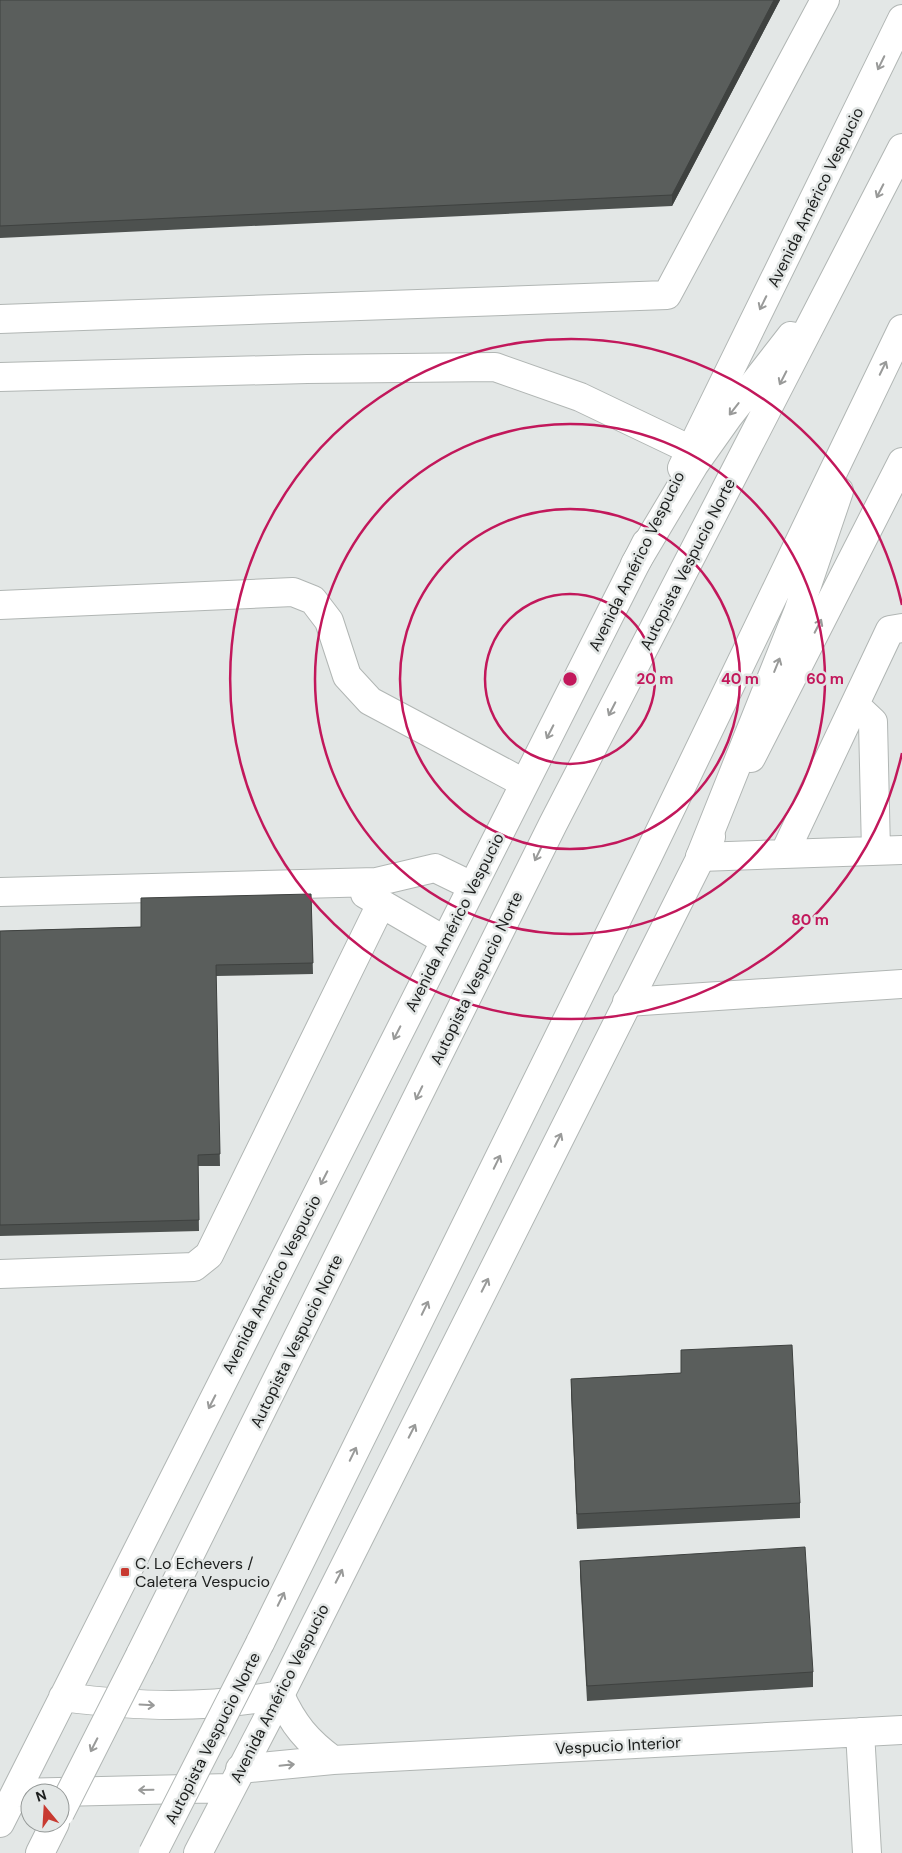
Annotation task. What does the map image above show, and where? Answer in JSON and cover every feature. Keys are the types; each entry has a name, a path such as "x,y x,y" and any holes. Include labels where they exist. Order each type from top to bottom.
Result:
{"main road":[{"path":"0,319 667,295 825,0"},
{"name":"Avenida Américo Vespucio","path":"0,1823 444,940 636,564 902,19"},
{"name":"Autopista Vespucio Norte","path":"70,1793 553,824 902,148"},
{"path":"636,564 694,466 728,417 830,288"},
{"name":"Autopista Vespucio Norte","path":"153,1853 260,1643 651,849 902,329"},
{"path":"0,377 307,368 495,367 580,397 692,450"},
{"path":"855,705 873,722 889,850 700,857 798,612 837,498 863,408"},
{"name":"Avenida Américo Vespucio","path":"198,1853 280,1694 700,857 902,462"},
{"path":"0,605 293,592 313,600 329,621 347,676 370,701 524,783"},
{"path":"784,854 890,630 902,628"},
{"path":"0,892 376,882 435,868 472,886"},
{"path":"347,882 444,940"},
{"path":"0,1274 194,1267 209,1255 381,904"},
{"path":"627,1002 902,984"},
{"path":"64,1697 152,1706 199,1706 244,1702 280,1694 288,1714 300,1731 315,1747 333,1760"},
{"name":"Vespucio Interior","path":"16,1792 235,1778 333,1760 902,1730"},
{"path":"860,1732 867,1853"},
{"path":"40,1853 50,1833"}],"building":[{"path":"0,0 774,0 672,195 0,226"},
{"path":"311,894 313,963 216,965 220,1154 198,1155 199,1220 0,1225 0,931 141,927 141,898"},
{"path":"792,1345 800,1503 577,1514 571,1379 681,1373 681,1350"},
{"path":"805,1547 813,1672 587,1686 580,1561"}],"place":[{"name":"C. Lo Echevers / Caletera Vespucio","path":"125,1572"}]}
